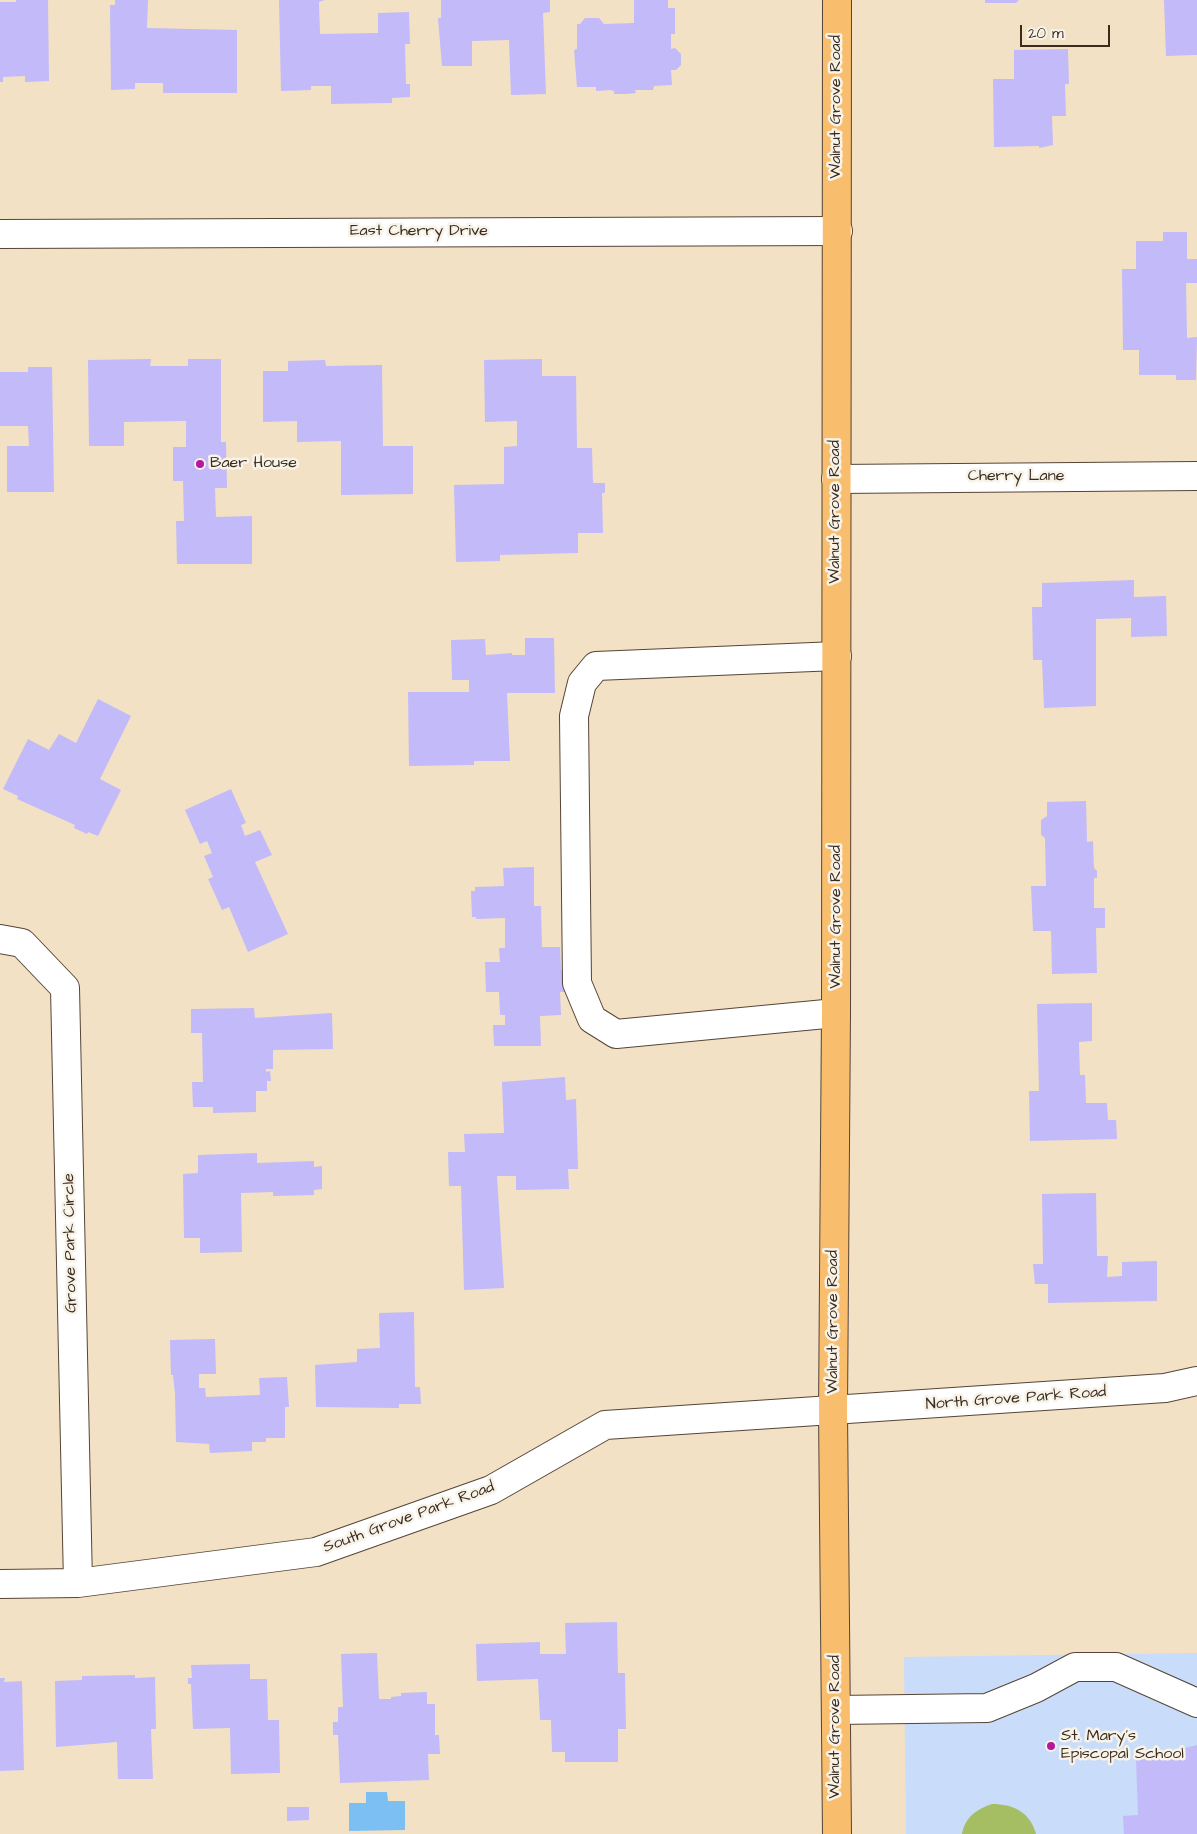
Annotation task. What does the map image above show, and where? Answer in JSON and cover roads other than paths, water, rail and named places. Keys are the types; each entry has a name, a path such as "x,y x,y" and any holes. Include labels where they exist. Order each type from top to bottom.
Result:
{"main road":[{"name":"Walnut Grove Road","path":"837,0 834,1411 837,1834"}],"street":[{"name":"East Cherry Drive","path":"0,234 838,231"},
{"name":"Cherry Lane","path":"836,479 1197,476"},
{"path":"836,1013 616,1034 592,1019 577,983 574,716 582,683 596,666 837,656"},
{"name":"Grove Park Circle","path":"0,939 22,943 65,988 78,1583"},
{"name":"North Grove Park Road","path":"834,1411 1165,1388 1197,1381"},
{"name":"South Grove Park Road","path":"0,1584 78,1583 316,1552 491,1490 605,1425 834,1411"},
{"path":"836,1710 987,1708 1036,1688 1075,1667 1116,1667 1197,1703"}],"water":[{"path":"366,1792 387,1792 388,1801 405,1801 405,1830 349,1831 349,1803 366,1803"}],"place":[{"name":"Baer House","path":"200,464"},
{"name":"St. Mary's Episcopal School","path":"1051,1746"}]}
